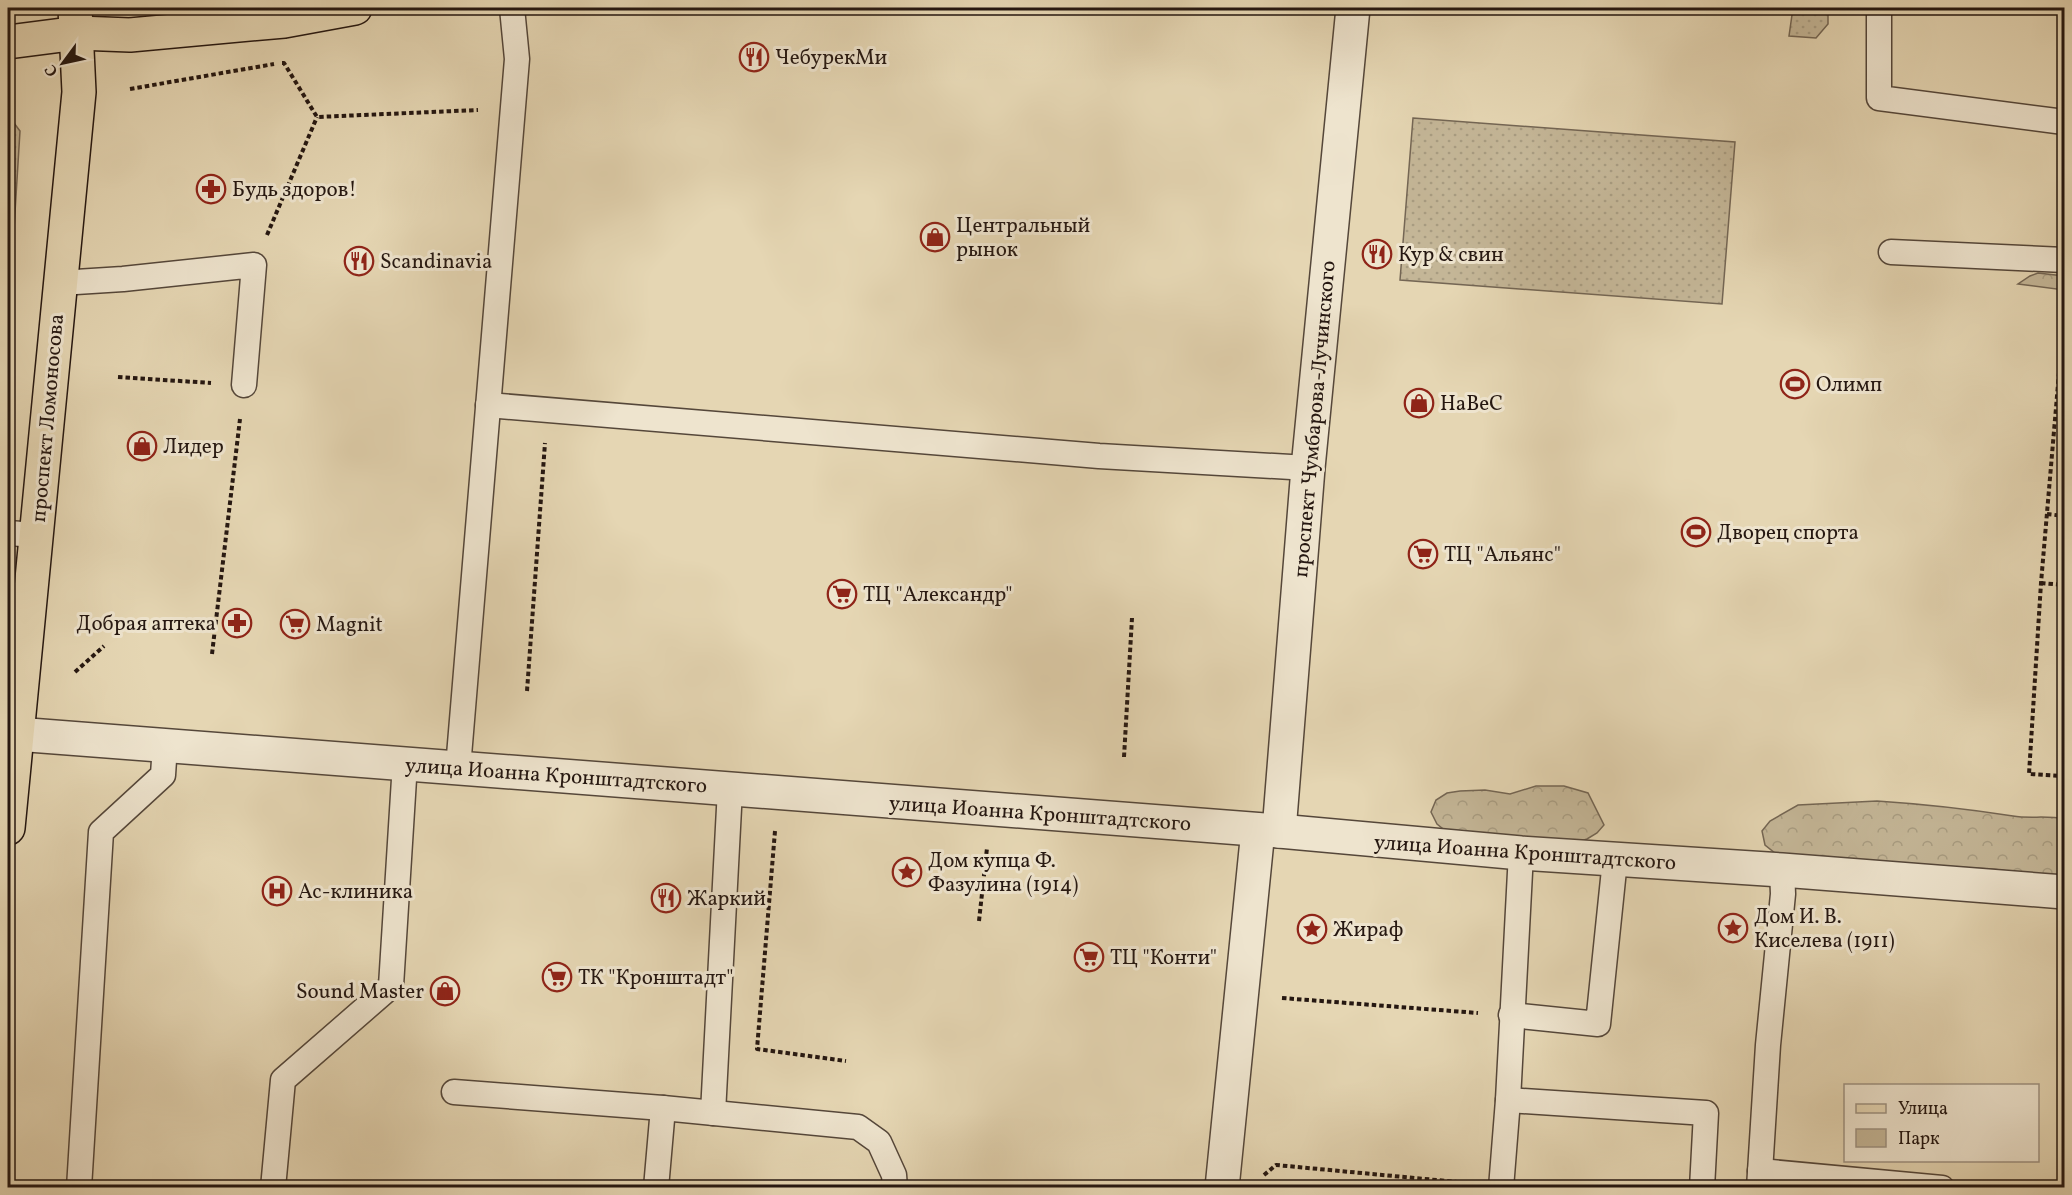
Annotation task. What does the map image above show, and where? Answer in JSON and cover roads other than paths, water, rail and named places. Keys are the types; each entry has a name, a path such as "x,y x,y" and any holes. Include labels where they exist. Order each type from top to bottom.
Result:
{"main road":[{"path":"8,42 76,20 130,35 284,21 355,8"},
{"name":"проспект Ломоносова","path":"8,815 16,734 22,534 60,283 80,92 76,20"}],"street":[{"name":"проспект Чумбарова-Лучинского","path":"1222,1188 1242,995 1269,830 1308,468 1353,8"},
{"name":"улица Иоанна Кронштадтского","path":"16,734 1269,830 1521,853 2064,892"}],"lane":[{"path":"458,768 517,59 512,8"},
{"path":"1879,8 1879,98 2064,122"},
{"path":"1891,252 2064,260"},
{"path":"60,283 123,279 254,265 244,385"},
{"path":"488,405 1087,455 1308,468"},
{"path":"79,1188 101,832 163,775 165,745"},
{"path":"273,1188 283,1080 391,986 405,763"},
{"path":"713,1113 730,789"},
{"path":"1501,1187 1521,853"},
{"path":"1511,1015 1598,1024 1615,860"},
{"path":"1782,870 1783,894 1768,1045 1759,1180 1942,1188"},
{"path":"454,1092 663,1108 858,1127 879,1142 894,1175 895,1188"},
{"path":"1508,1100 1706,1113 1702,1188"},
{"path":"656,1188 663,1108"}],"place":[{"name":"ЧебурекМи","path":"754,57"},
{"name":"Будь здоров!","path":"211,189"},
{"name":"Центральный рынок","path":"935,237"},
{"name":"Кур & свин","path":"1377,254"},
{"name":"Scandinavia","path":"359,261"},
{"name":"Олимп","path":"1795,384"},
{"name":"НаВеС","path":"1419,403"},
{"name":"Лидер","path":"142,446"},
{"name":"Дворец спорта","path":"1696,532"},
{"name":"ТЦ \"Альянс\"","path":"1423,554"},
{"name":"ТЦ \"Александр\"","path":"842,594"},
{"name":"Добрая аптека","path":"237,623"},
{"name":"Magnit","path":"295,624"},
{"name":"Дом купца Ф. Фазулина (1914)","path":"907,872"},
{"name":"Ас-клиника","path":"277,891"},
{"name":"Жаркий","path":"666,898"},
{"name":"Дом И. В. Киселева (1911)","path":"1733,928"},
{"name":"Жираф","path":"1312,929"},
{"name":"ТЦ \"Конти\"","path":"1089,957"},
{"name":"ТК \"Кронштадт\"","path":"557,977"},
{"name":"Sound Master","path":"445,991"}]}
